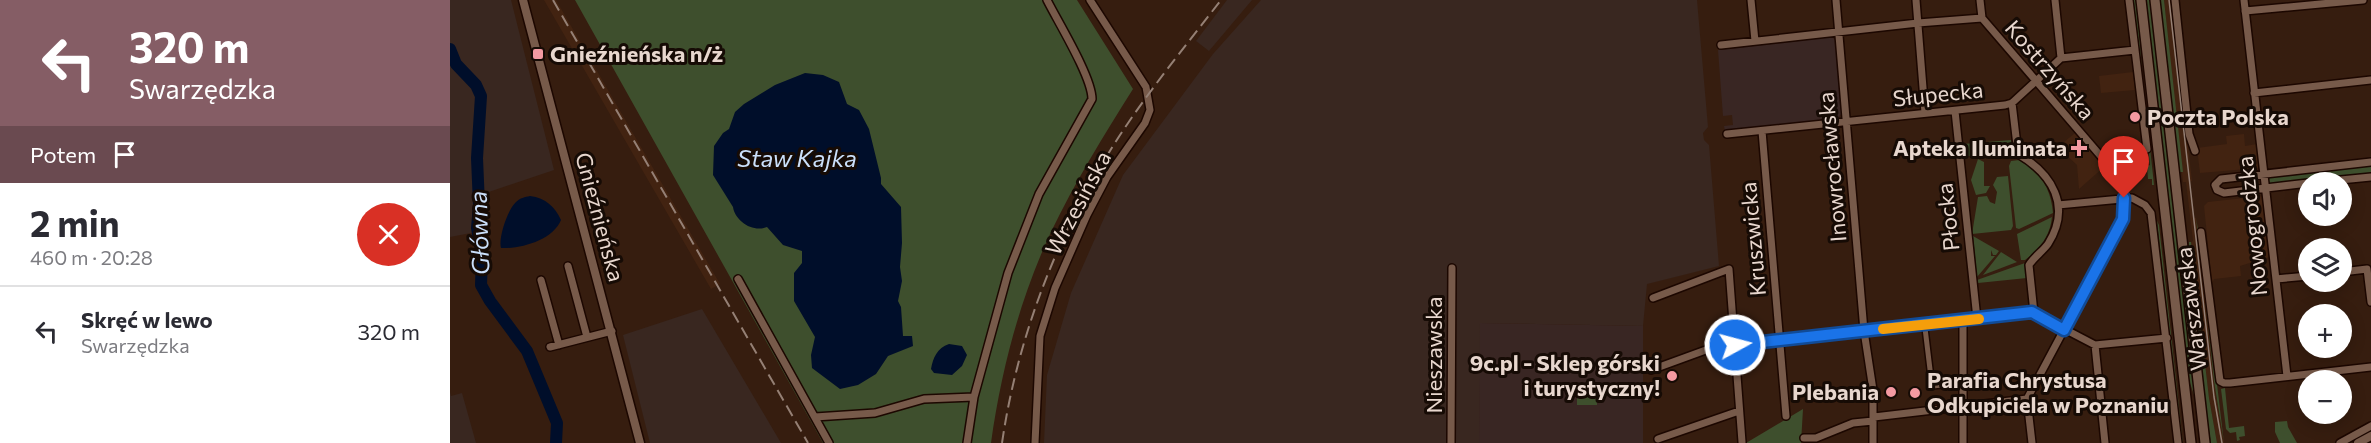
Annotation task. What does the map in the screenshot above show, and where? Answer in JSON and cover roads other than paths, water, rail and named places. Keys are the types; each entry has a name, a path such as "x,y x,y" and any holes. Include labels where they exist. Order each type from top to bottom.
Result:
{"main road":[{"name":"Warszawska","path":"2140,0 2191,443"},
{"name":"Warszawska","path":"2154,0 2205,443"}],"street":[{"name":"Gnieźnieńska","path":"523,0 640,443"},
{"path":"967,443 974,397 1008,273 1030,215 1092,99 1091,90 1082,70 1047,0"},
{"name":"Wrzesińska","path":"1035,443 1040,336 1055,288 1087,215 1107,177 1145,123 1150,110 1146,87 1090,0"},
{"path":"1751,0 1755,41"},
{"name":"Inowrocławska","path":"1836,0 1864,331 1873,390 1873,443"},
{"path":"1916,0 1925,113"},
{"path":"1980,0 1982,18"},
{"path":"2055,0 2061,57 2135,50"},
{"path":"2129,0 2147,149"},
{"path":"2175,0 2189,134 2195,150"},
{"name":"Nowogrodzka","path":"2244,0 2286,376"},
{"path":"2245,11 2363,0"},
{"name":"Kostrzyńska","path":"1721,45 1982,18 2123,182 2124,198"},
{"name":"Słupecka","path":"1727,134 2012,103 2061,57"},
{"path":"2254,93 2371,80"},
{"path":"2012,103 2018,154 2032,162 2044,174 2053,187 2058,205 2052,237 2030,265 2034,313"},
{"name":"Płocka","path":"1954,111 1977,319"},
{"name":"Kruszwicka","path":"1762,131 1786,416"},
{"path":"2298,184 2222,193 2217,190 2216,185 2222,179 2371,162"},
{"path":"2352,179 2371,177"},
{"path":"2032,443 2027,399 2123,219 2124,198 2058,205"},
{"name":"Warszawska","path":"2124,198 2138,200 2153,216 2178,443"},
{"name":"Warszawska","path":"2201,232 2220,381 2224,383 2286,376"},
{"path":"568,266 587,337"},
{"name":"Nieszawska","path":"1451,443 1452,268"},
{"path":"1653,298 1729,269 1742,442"},
{"path":"2352,271 2367,270 2371,302"},
{"path":"2276,279 2298,277"},
{"path":"738,279 829,443"},
{"path":"541,280 559,345"},
{"path":"1651,370 1725,343 1735,345 2034,313 2095,345 2167,338"},
{"path":"1963,320 1963,443"},
{"path":"1925,328 1932,386 1954,384"},
{"path":"550,347 612,331"},
{"path":"2095,345 2105,443"},
{"path":"2286,376 2371,367"},
{"path":"815,417 875,413 924,399 974,397"},
{"path":"1804,438 1816,438 1853,423 1874,419 2027,399"},
{"path":"1658,439 1739,411"},
{"path":"2340,443 2371,426"},
{"path":"2358,443 2371,436"}],"water":[{"name":"Staw Kajka","path":"805,73 823,75 839,82 847,104 859,110 869,129 881,184 901,207 900,267 902,281 898,301 901,307 903,336 912,336 913,346 888,356 876,374 858,385 840,389 812,368 811,355 815,337 794,301 794,273 802,263 802,251 783,245 767,227 751,227 741,221 713,175 714,146 723,133 729,129 735,112 775,85"},
{"path":"530,196 549,204 561,220 551,233 536,242 518,247 501,248 502,231 510,211 518,201"},
{"path":"949,344 962,346 967,355 962,366 952,375 934,373 931,369 934,357 941,348"}],"waterway":[{"name":"Główna","path":"450,49 456,64 476,85 481,96 477,158 479,205 477,228 482,256 481,285 527,351 557,423 556,443"}],"tram line":[{"path":"2169,0 2214,397 2222,443"}],"railway":[{"path":"553,0 808,443"},
{"path":"1002,443 1009,402 1031,322 1044,283 1078,207 1120,135 1169,66 1221,0"}],"place":[{"name":"Gnieźnieńska n/ż","path":"538,54"},
{"name":"Poczta Polska","path":"2135,117"},
{"name":"Apteka Iluminata","path":"2079,148"},
{"name":"9c.pl - Sklep górski i turystyczny!","path":"1672,376"},
{"name":"Plebania","path":"1891,392"},
{"name":"Parafia Chrystusa Odkupiciela w Poznaniu","path":"1915,393"}]}
